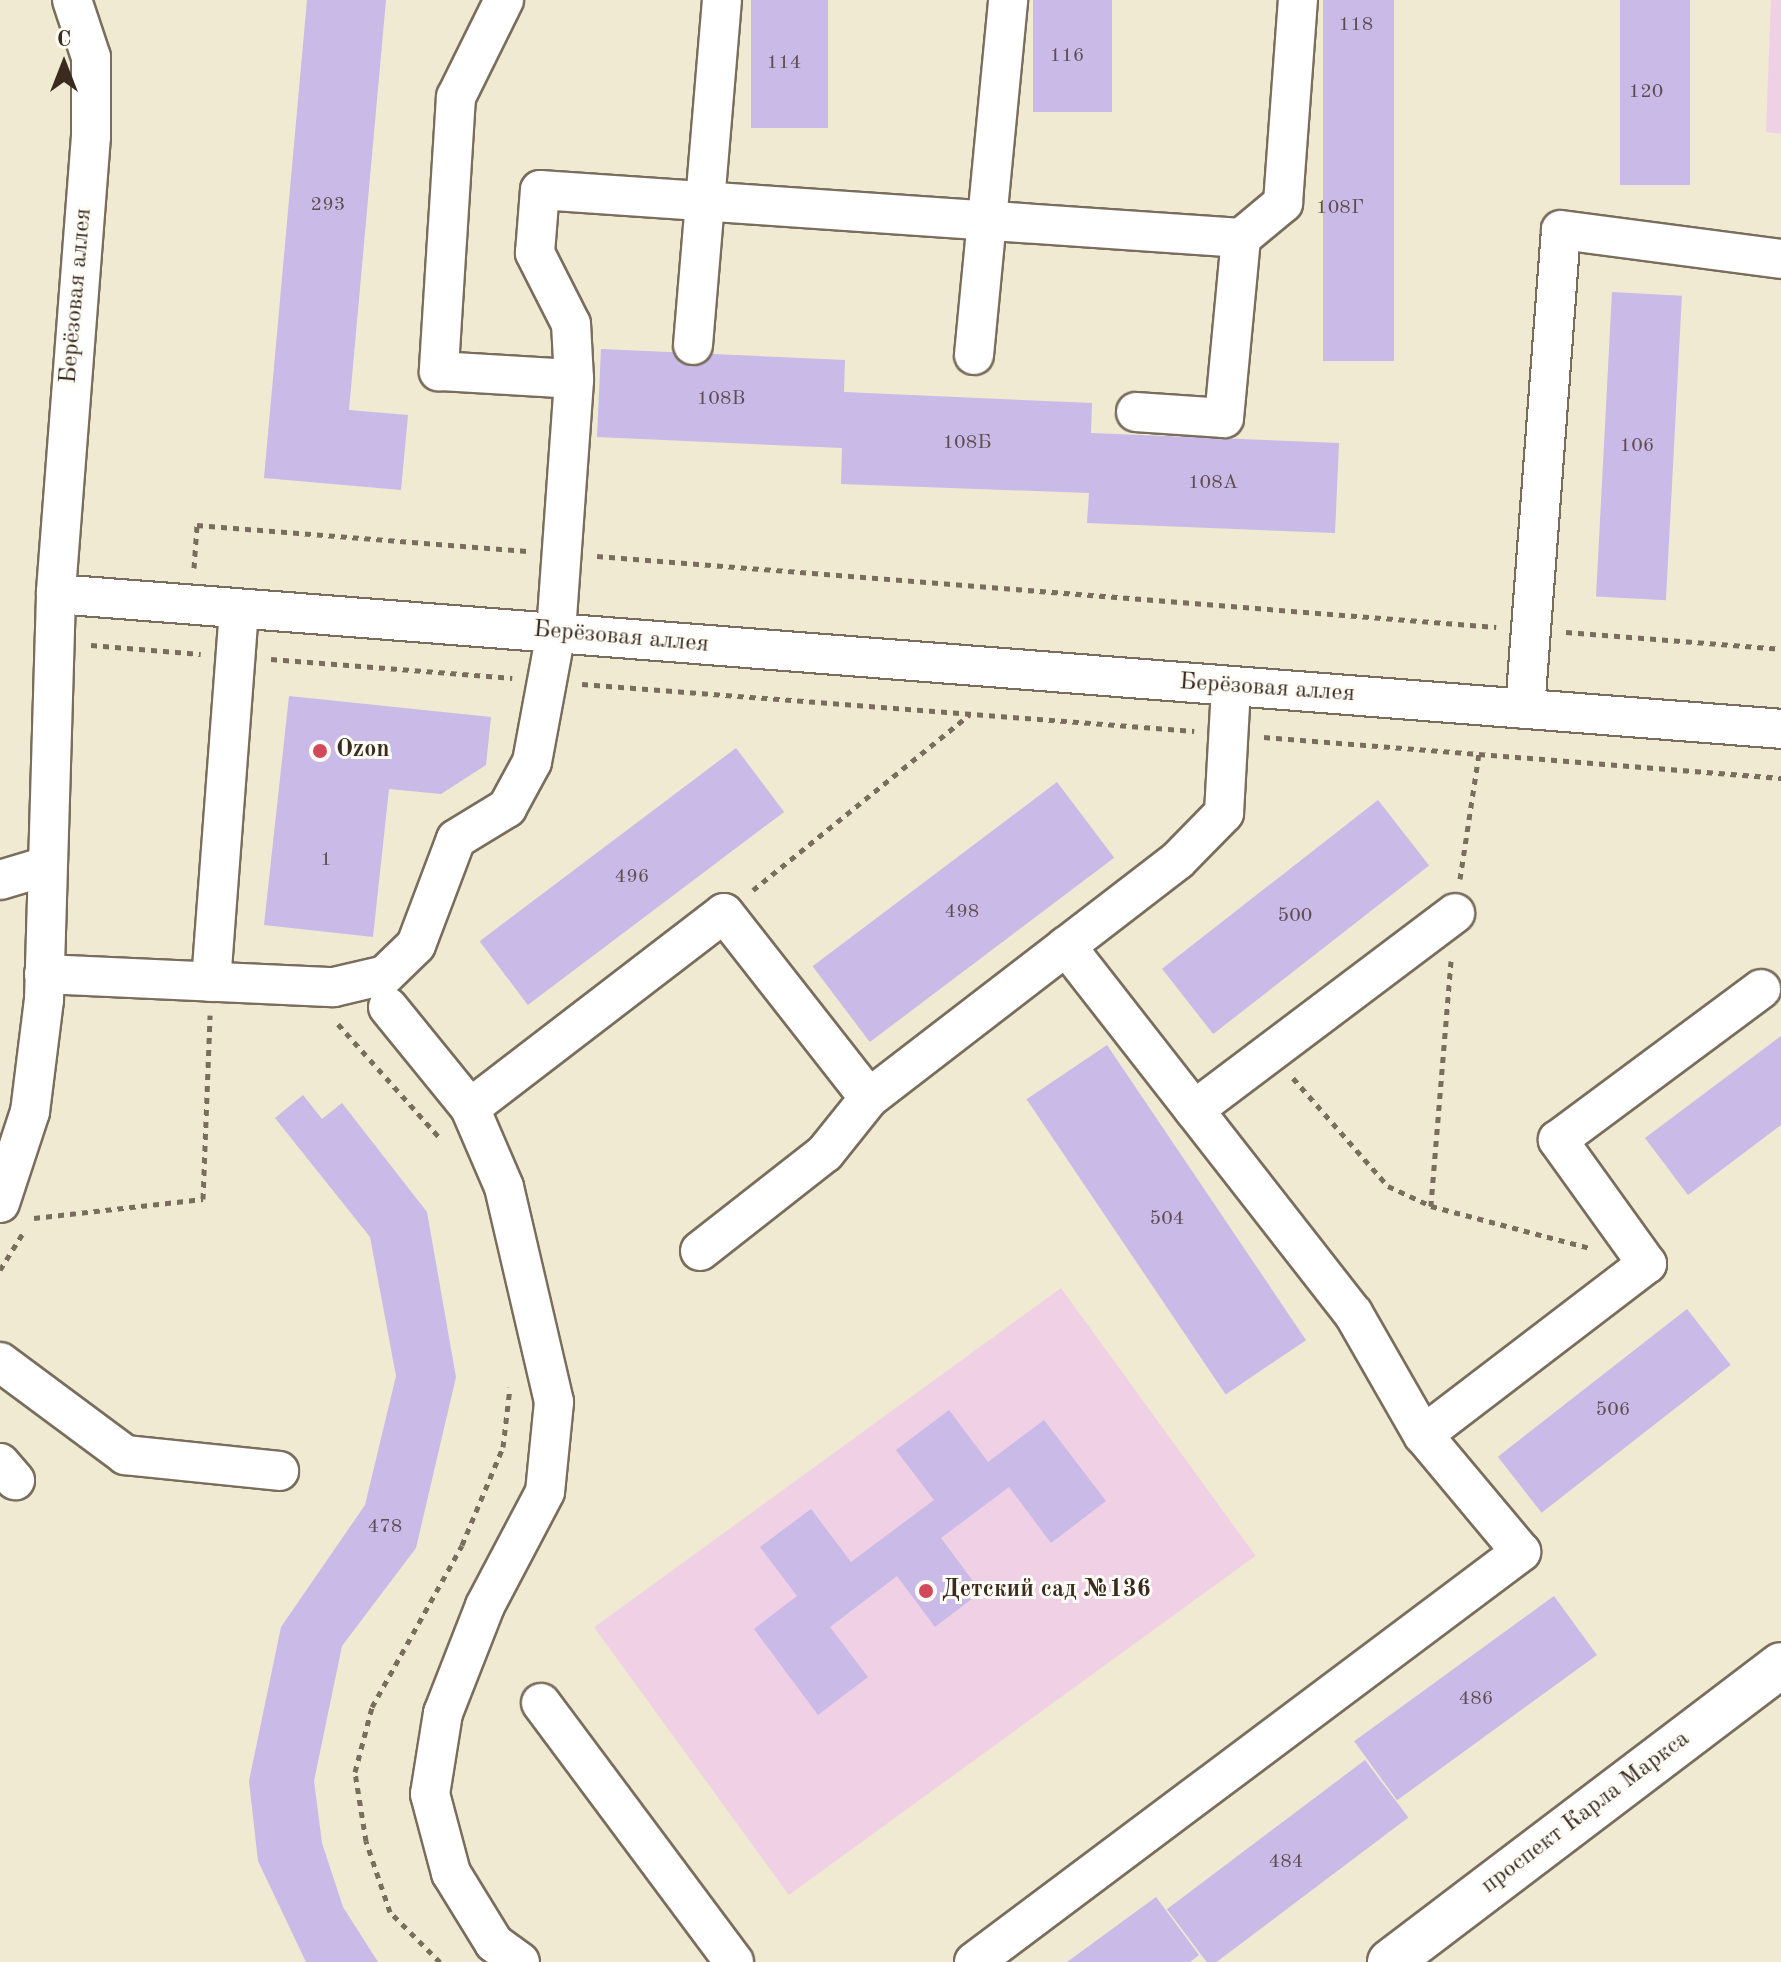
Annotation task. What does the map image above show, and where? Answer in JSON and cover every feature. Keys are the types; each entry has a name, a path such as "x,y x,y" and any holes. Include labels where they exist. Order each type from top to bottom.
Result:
{"main road":[{"name":"проспект Карла Маркса","path":"1390,1962 1781,1665"}],"street":[{"name":"Берёзовая аллея","path":"72,0 91,57 91,136 56,594 1781,729"},
{"path":"504,0 456,97 439,371 574,379"},
{"path":"693,345 710,201 722,0"},
{"path":"974,355 991,221 1008,0"},
{"path":"44,974 334,987 385,975 416,945 456,839 507,808 532,762 556,632 574,379 571,324 535,253 540,190 1241,238 1283,203 1298,0"},
{"path":"1525,709 1561,230 1781,259"},
{"path":"1136,412 1224,418 1241,238"},
{"path":"17,1210 44,974 56,594"},
{"path":"211,982 239,609"},
{"path":"700,1251 825,1153 869,1098 1178,860 1224,813 1231,687"},
{"path":"0,880 47,866"},
{"path":"470,1108 724,913 869,1098"},
{"path":"1194,1110 1455,913"},
{"path":"974,1962 1521,1552 1423,1435 1353,1313 1066,946"},
{"path":"1423,1435 1647,1264 1558,1140 1761,989"},
{"path":"388,1007 470,1108 504,1187 554,1402 545,1492 485,1606 443,1713 430,1794 451,1873 494,1943 520,1962"},
{"path":"0,1362 125,1455 279,1471"},
{"path":"541,1703 734,1962"}],"path":[{"path":"187,653 197,525 1781,649"},
{"path":"54,643 1781,778"},
{"path":"724,913 970,714"},
{"path":"1431,1206 1455,913 1479,754"},
{"path":"17,1210 203,1199 211,982"},
{"path":"296,986 351,1036 444,1143"},
{"path":"1271,1052 1388,1186 1431,1206 1647,1264"},
{"path":"440,1962 390,1912 366,1841 355,1772 372,1707 462,1545 503,1447 510,1380"}],"shaded area":[{"path":"1771,0 1781,0 1781,134 1766,132"},
{"name":"Детский сад №136","path":"1061,1288 1256,1556 789,1895 594,1627"}],"building":[{"path":"307,0 386,0 349,410 408,415 401,490 264,478"},
{"path":"751,0 828,0 828,128 751,128"},
{"path":"1033,0 1112,0 1112,112 1033,112"},
{"path":"1323,0 1394,0 1394,361 1323,361"},
{"path":"1620,0 1690,0 1690,185 1620,185"},
{"path":"1612,292 1682,296 1666,600 1596,597"},
{"path":"601,349 845,360 844,392 1092,403 1091,433 1339,443 1335,533 1087,523 1089,493 841,484 842,448 597,437"},
{"path":"289,696 491,717 486,765 441,794 389,789 373,937 264,925"},
{"path":"736,748 784,812 528,1005 480,941"},
{"path":"1057,782 1114,858 870,1042 813,966"},
{"path":"1378,800 1429,865 1213,1034 1162,969"},
{"path":"1781,1036 1781,1125 1688,1195 1645,1138"},
{"path":"1107,1045 1306,1340 1226,1394 1027,1099"},
{"path":"303,1095 322,1119 342,1103 427,1212 456,1377 416,1548 342,1646 314,1781 322,1843 343,1907 378,1962 306,1962 258,1861 249,1781 281,1627 365,1505 396,1376 370,1237 275,1118"},
{"path":"1687,1309 1731,1365 1542,1513 1498,1457"},
{"path":"949,1410 988,1462 1044,1420 1106,1501 1051,1543 1009,1487 941,1538 981,1592 935,1627 897,1576 830,1627 868,1677 818,1715 754,1629 797,1596 760,1547 811,1509 851,1562 934,1500 896,1450"},
{"path":"1554,1596 1597,1655 1397,1800 1354,1741"},
{"path":"1365,1760 1408,1818 1217,1962 1207,1962 1167,1909"},
{"path":"1156,1897 1199,1955 1190,1962 1067,1962"}],"place":[{"name":"Ozon","path":"320,751"},
{"name":"Детский сад №136","path":"926,1591"}]}
